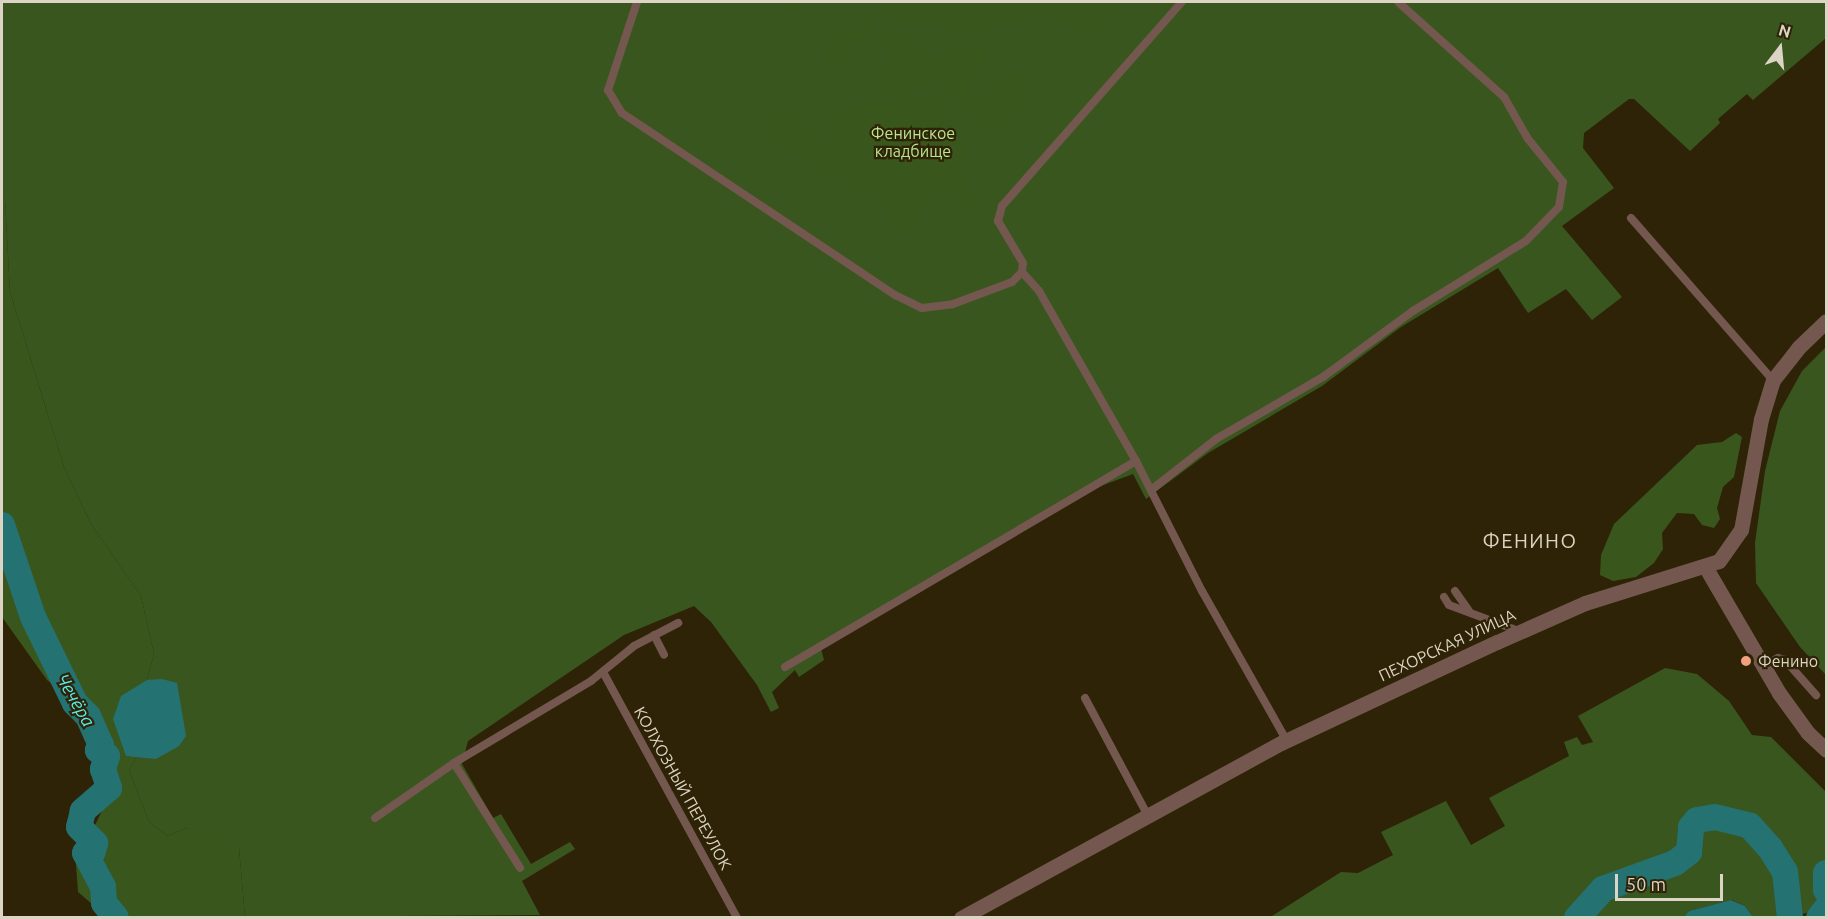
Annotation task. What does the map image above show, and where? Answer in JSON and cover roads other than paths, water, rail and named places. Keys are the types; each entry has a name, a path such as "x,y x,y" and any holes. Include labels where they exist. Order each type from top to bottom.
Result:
{"street":[{"name":"ПЕХОРСКАЯ УЛИЦА","path":"961,918 1147,814 1287,741 1520,631 1585,603 1706,568 1728,553 1741,530 1761,419 1773,380 1799,347 1827,321"},
{"path":"1706,568 1763,666 1808,733 1827,750"}],"lane":[{"path":"637,2 608,90 622,113 895,295 922,308 953,304 1012,282 1022,272 1023,263 998,220 1002,206 1182,2"},
{"path":"1151,490 1216,440 1323,377 1413,311 1526,241 1559,207 1563,182 1528,139 1504,97 1398,2"},
{"path":"1631,218 1773,380"},
{"path":"1022,272 1035,283 1136,461 1202,591 1287,741"},
{"path":"785,667 1136,461"},
{"path":"1455,591 1469,611"},
{"path":"1444,597 1449,605 1520,631"},
{"path":"375,818 454,763 603,672 612,660 678,623"},
{"path":"654,636 664,654"},
{"path":"1763,666 1778,658 1785,660 1816,695"},
{"name":"КОЛХОЗНЫЙ ПЕРЕУЛОК","path":"603,672 737,918"},
{"path":"1085,698 1147,814"},
{"path":"454,763 519,868"}],"water":[{"path":"162,679 177,683 186,736 179,746 156,759 126,756 113,719 121,696 147,680"},
{"path":"1731,900 1745,906 1753,917 1684,917 1689,911"}],"waterway":[{"name":"Чечёра","path":"2,525 33,617 75,703 88,716 101,745 98,750 107,756 103,769 109,788 83,811 79,827 95,843 93,851 85,853 103,887 104,903 116,918"},
{"path":"1577,918 1603,889 1675,863 1689,852 1691,827 1697,820 1715,817 1750,826 1770,848 1785,872 1790,918"},
{"path":"1826,873 1826,890"},
{"path":"1819,918 1826,909"}],"place":[{"name":"Фенино","path":"1746,661"}],"district":[{"name":"ФЕНИНО","path":"1530,540"}],"park label":[{"name":"Фенинское кладбище","path":"913,142"}]}
